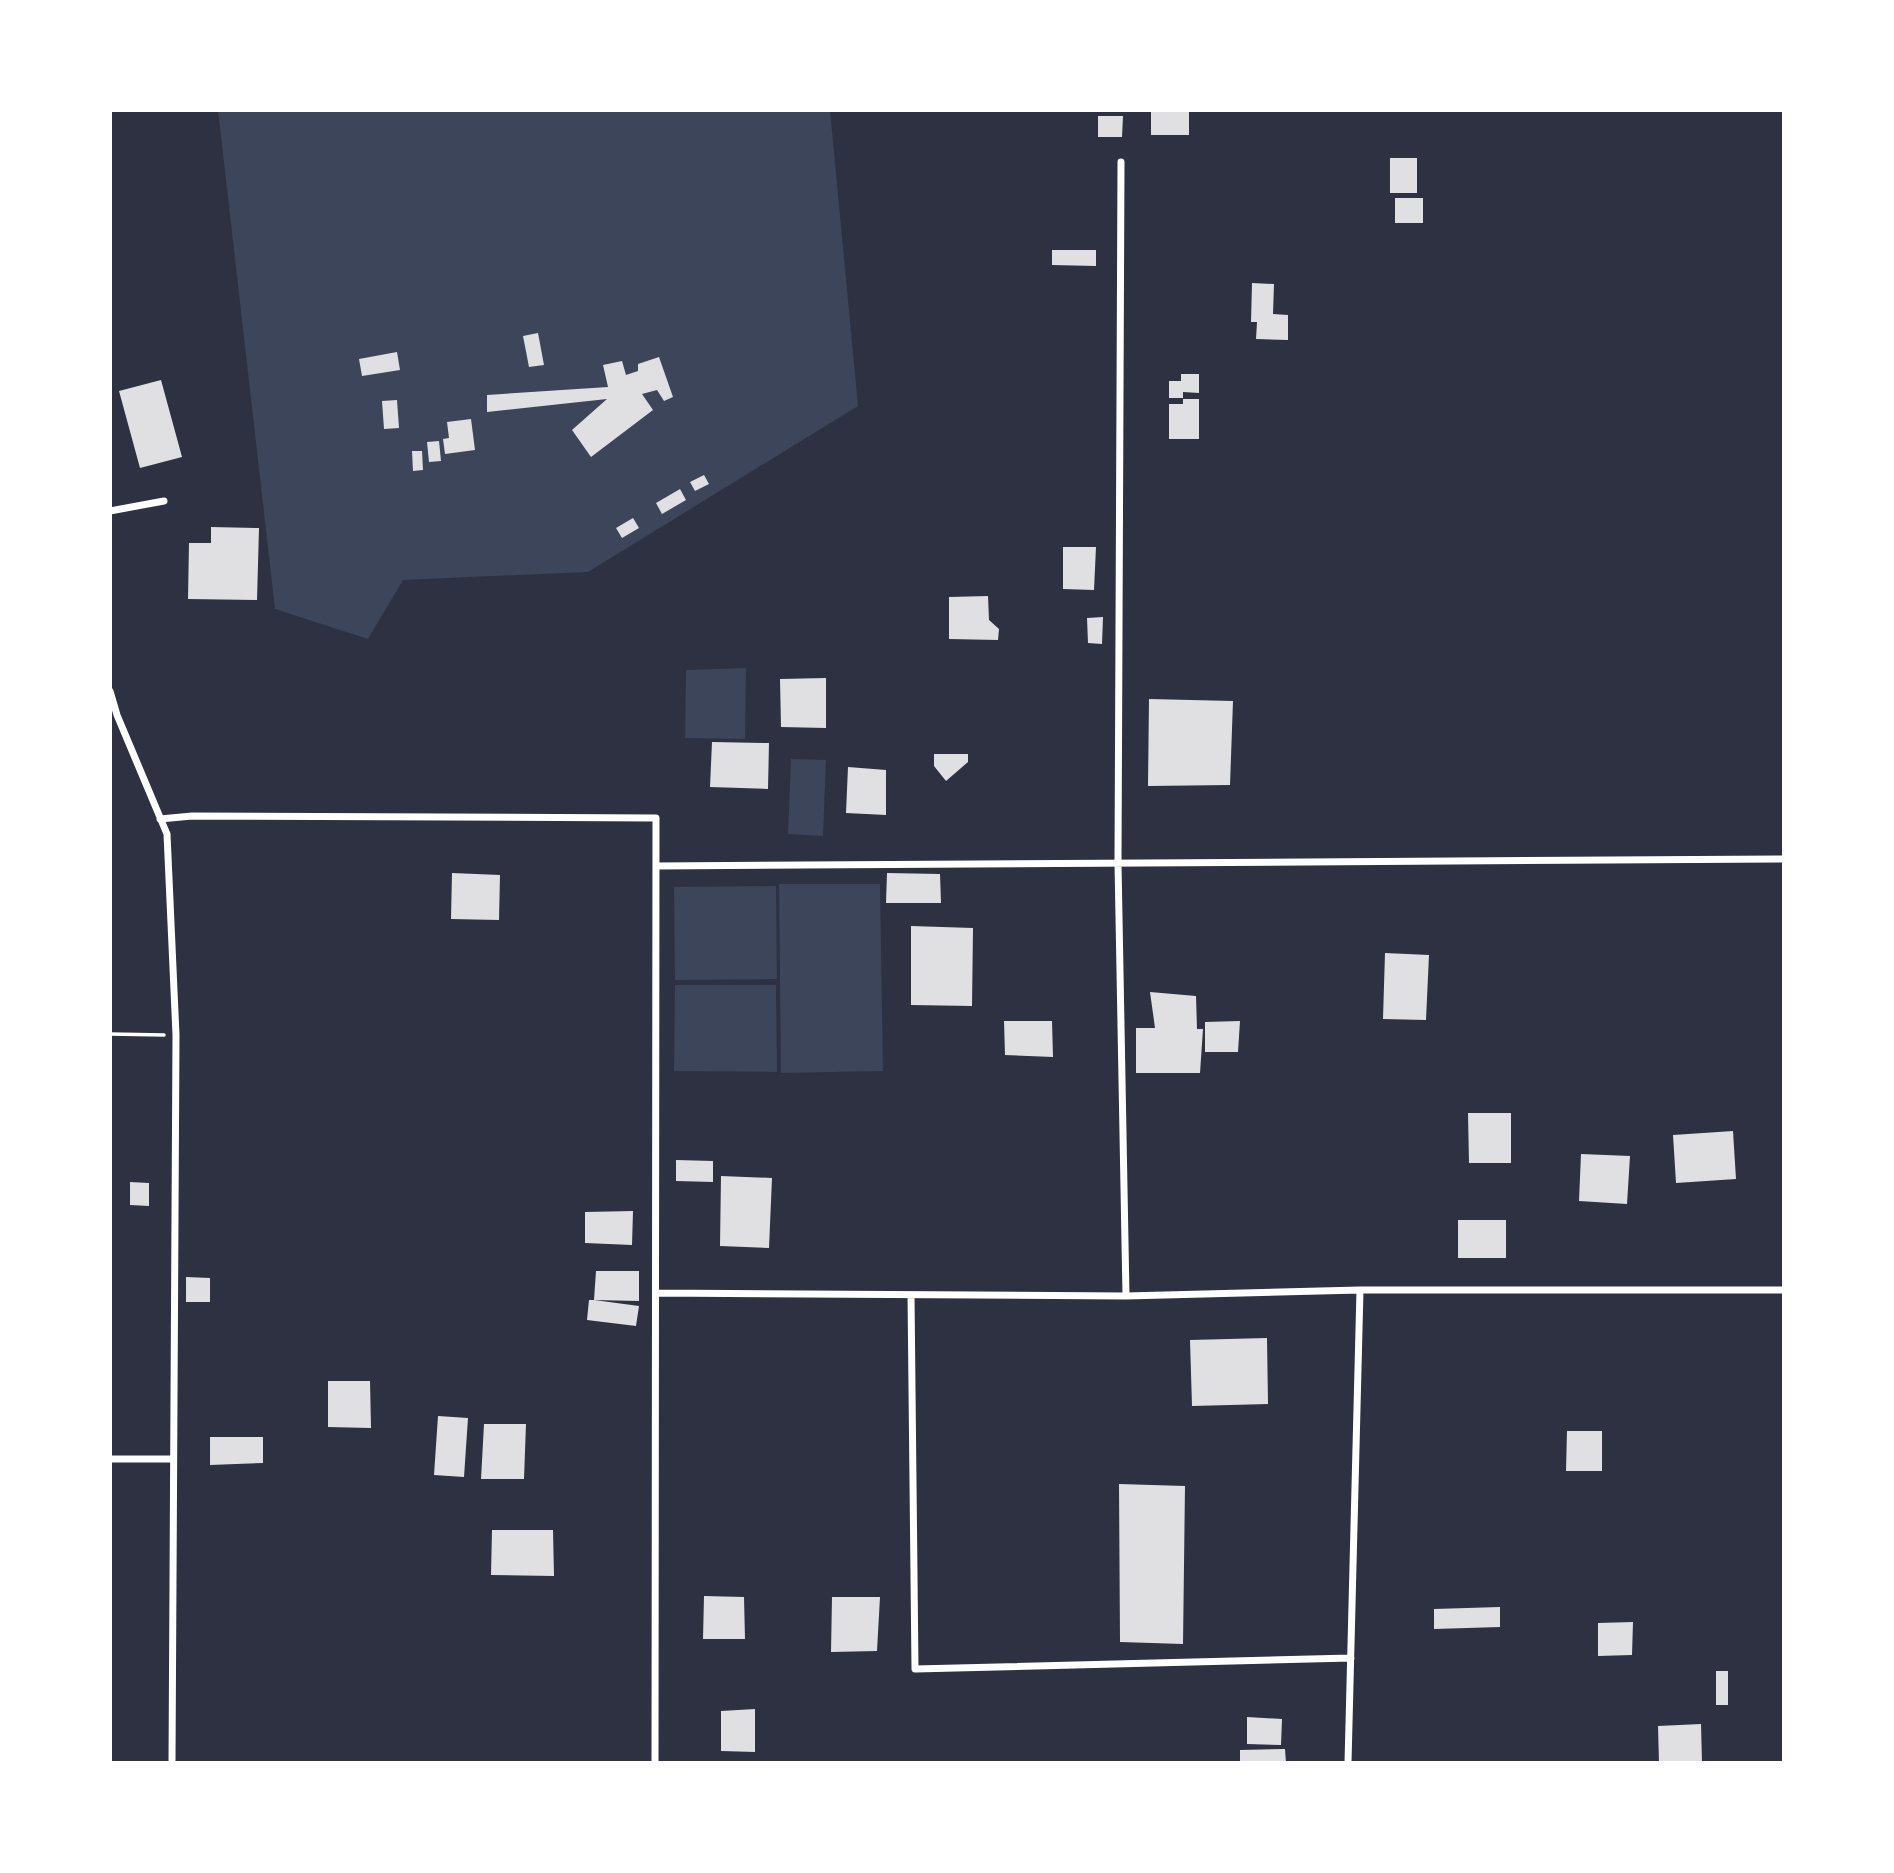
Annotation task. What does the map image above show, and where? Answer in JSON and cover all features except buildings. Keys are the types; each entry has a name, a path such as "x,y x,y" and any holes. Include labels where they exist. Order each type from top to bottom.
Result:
{"street":[{"path":"1121,162 1118,863 1126,1296"},
{"path":"110,511 164,501"},
{"path":"110,691 117,715 167,834 176,1035 172,1763"},
{"path":"160,819 192,816 656,818 655,1763"},
{"path":"656,866 1784,859"},
{"path":"656,1293 1126,1296 1360,1290 1784,1290"},
{"path":"1348,1763 1360,1290"},
{"path":"911,1295 915,1669 1351,1658"},
{"path":"110,1459 173,1459"}],"path":[{"path":"110,1034 176,1035"}],"shaded area":[{"path":"218,110 830,110 858,406 588,572 403,580 368,639 275,609"},
{"path":"746,668 745,739 685,738 686,670"},
{"path":"791,759 826,760 823,836 788,834"},
{"path":"779,884 880,884 883,1071 781,1073"},
{"path":"776,886 777,979 675,980 674,887"},
{"path":"675,985 776,985 777,1072 674,1071"}]}
